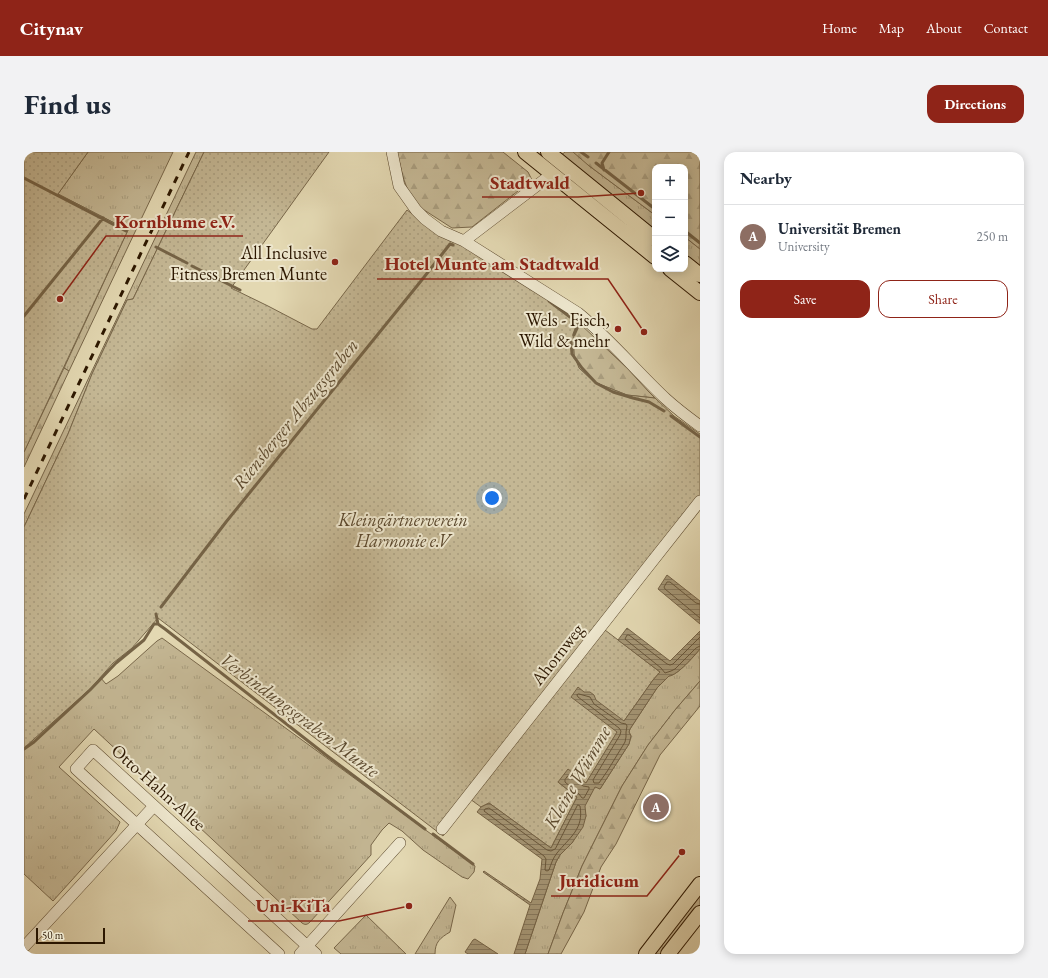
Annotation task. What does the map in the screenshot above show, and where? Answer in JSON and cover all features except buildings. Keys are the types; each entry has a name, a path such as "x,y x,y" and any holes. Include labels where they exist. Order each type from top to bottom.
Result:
{"main road":[{"path":"525,152 652,255"},
{"path":"548,152 652,237"},
{"path":"688,265 700,275"},
{"path":"674,272 700,293"},
{"path":"646,954 700,884"},
{"path":"668,954 700,913"}],"street":[{"path":"392,152 399,186 416,210 425,219 441,231 464,241 578,313 594,326 667,400 700,426"},
{"path":"464,241 552,174"},
{"name":"Ahornweg","path":"442,829 700,501"},
{"name":"Otto-Hahn-Allee","path":"279,954 76,769 93,750 154,806 303,950 316,954"},
{"path":"24,947 154,806"},
{"path":"303,950 400,843"}],"green space":[{"path":"24,152 88,152 58,194 128,230 24,452"},
{"path":"88,152 173,152 69,371 64,368 128,230 58,194"},
{"path":"196,152 204,152 133,299 127,300 92,374 68,434 24,527 24,514"},
{"name":"Kleingärtnerverein Harmonie e.V","path":"204,152 329,152 231,288 312,329 317,329 407,210 450,241 467,245 579,318 573,334 574,355 579,368 594,382 627,395 655,398 674,416 700,434 700,496 605,630 660,672 624,721 586,783 558,782 577,797 551,848 489,803 481,807 470,799 443,836 158,618 132,648 113,663 91,688 24,748 24,527 68,434 92,374 127,300 133,299"},
{"path":"397,152 503,152 528,172 532,180 472,227 452,228 421,208 408,191"},
{"path":"565,152 700,152 688,164 652,164 652,166 588,165 652,213 652,231 560,156"},
{"path":"573,152 700,152 700,249 688,239 688,164 652,164 652,213"},
{"path":"688,239 700,249 700,269 688,259"},
{"path":"578,322 628,369 655,398 627,395 594,382 579,368 574,355 573,334"},
{"path":"64,368 69,371 24,467 24,452"},
{"path":"162,638 475,866 474,872 468,879 462,877 423,850 402,831 389,823 371,845 371,855 310,922 304,924 94,729 59,767 120,822 116,831 53,901 24,874 24,748 91,688 100,677 106,684 118,676"},
{"path":"700,649 700,681 648,745 622,786 582,866 548,954 525,954 556,862 560,855 572,843 586,816 584,806 595,786 600,789 629,744 631,736 629,732 630,729 657,688 669,676 681,669"},
{"path":"700,681 700,706 660,755 616,844 601,867 584,912 561,954 548,954 582,866 622,786 648,745"},
{"path":"700,893 700,907 663,954 652,954"},
{"path":"450,897 456,905 450,932 443,936 439,941 436,946 435,954 415,954"},
{"path":"366,915 406,954 341,954 334,948"}],"water":[{"path":"667,575 700,601 700,624 658,589"},
{"name":"Kleine Wümme","path":"627,628 670,661 700,631 700,649 681,669 669,676 657,688 630,729 629,732 631,736 629,744 600,789 595,787 585,806 586,816 583,827 556,862 525,954 514,954 530,905 483,872 484,871 531,903 540,879 542,859 477,812 481,807 489,803 551,848 577,797 558,782 568,769 586,783 617,732 571,697 578,687 584,692 590,692 594,695 596,700 624,721 660,672 618,640"},
{"path":"475,939 498,954 468,954 465,952"}],"waterway":[{"path":"581,152 588,157"},
{"path":"604,170 602,163 609,152"},
{"path":"596,163 652,207"},
{"path":"24,178 126,231"},
{"path":"24,316 103,218"},
{"path":"688,233 700,243"},
{"name":"Riensberger Abzugsgraben","path":"161,607 226,522 450,244 453,245"},
{"path":"156,247 187,263"},
{"path":"192,266 240,290"},
{"name":"Riensberger Abzugsgraben","path":"549,301 570,317"},
{"name":"Riensberger Abzugsgraben","path":"574,335 579,324"},
{"name":"Riensberger Abzugsgraben","path":"571,342 572,354 582,368 596,383 613,392 649,402 664,411"},
{"name":"Riensberger Abzugsgraben","path":"671,416 700,437"},
{"name":"Riensberger Abzugsgraben","path":"156,614 158,624"},
{"name":"Riensberger Abzugsgraben","path":"24,749 34,742 90,690 116,663 144,640 154,624 158,624"},
{"name":"Verbindungsgraben Munte","path":"158,624 326,755 425,829"},
{"name":"Verbindungsgraben Munte","path":"433,834 473,864"}],"railway":[{"path":"24,499 189,152"}],"place":[{"name":"Stadtwald","path":"641,193"},
{"name":"All Inclusive Fitness Bremen Munte","path":"335,262"},
{"name":"Kornblume e.V.","path":"60,299"},
{"name":"Wels - Fisch, Wild & mehr","path":"618,329"},
{"name":"Hotel Munte am Stadtwald","path":"644,332"},
{"name":"Universität Bremen","path":"656,807"},
{"name":"Juridicum","path":"682,852"},
{"name":"Uni-KiTa","path":"409,906"}]}
